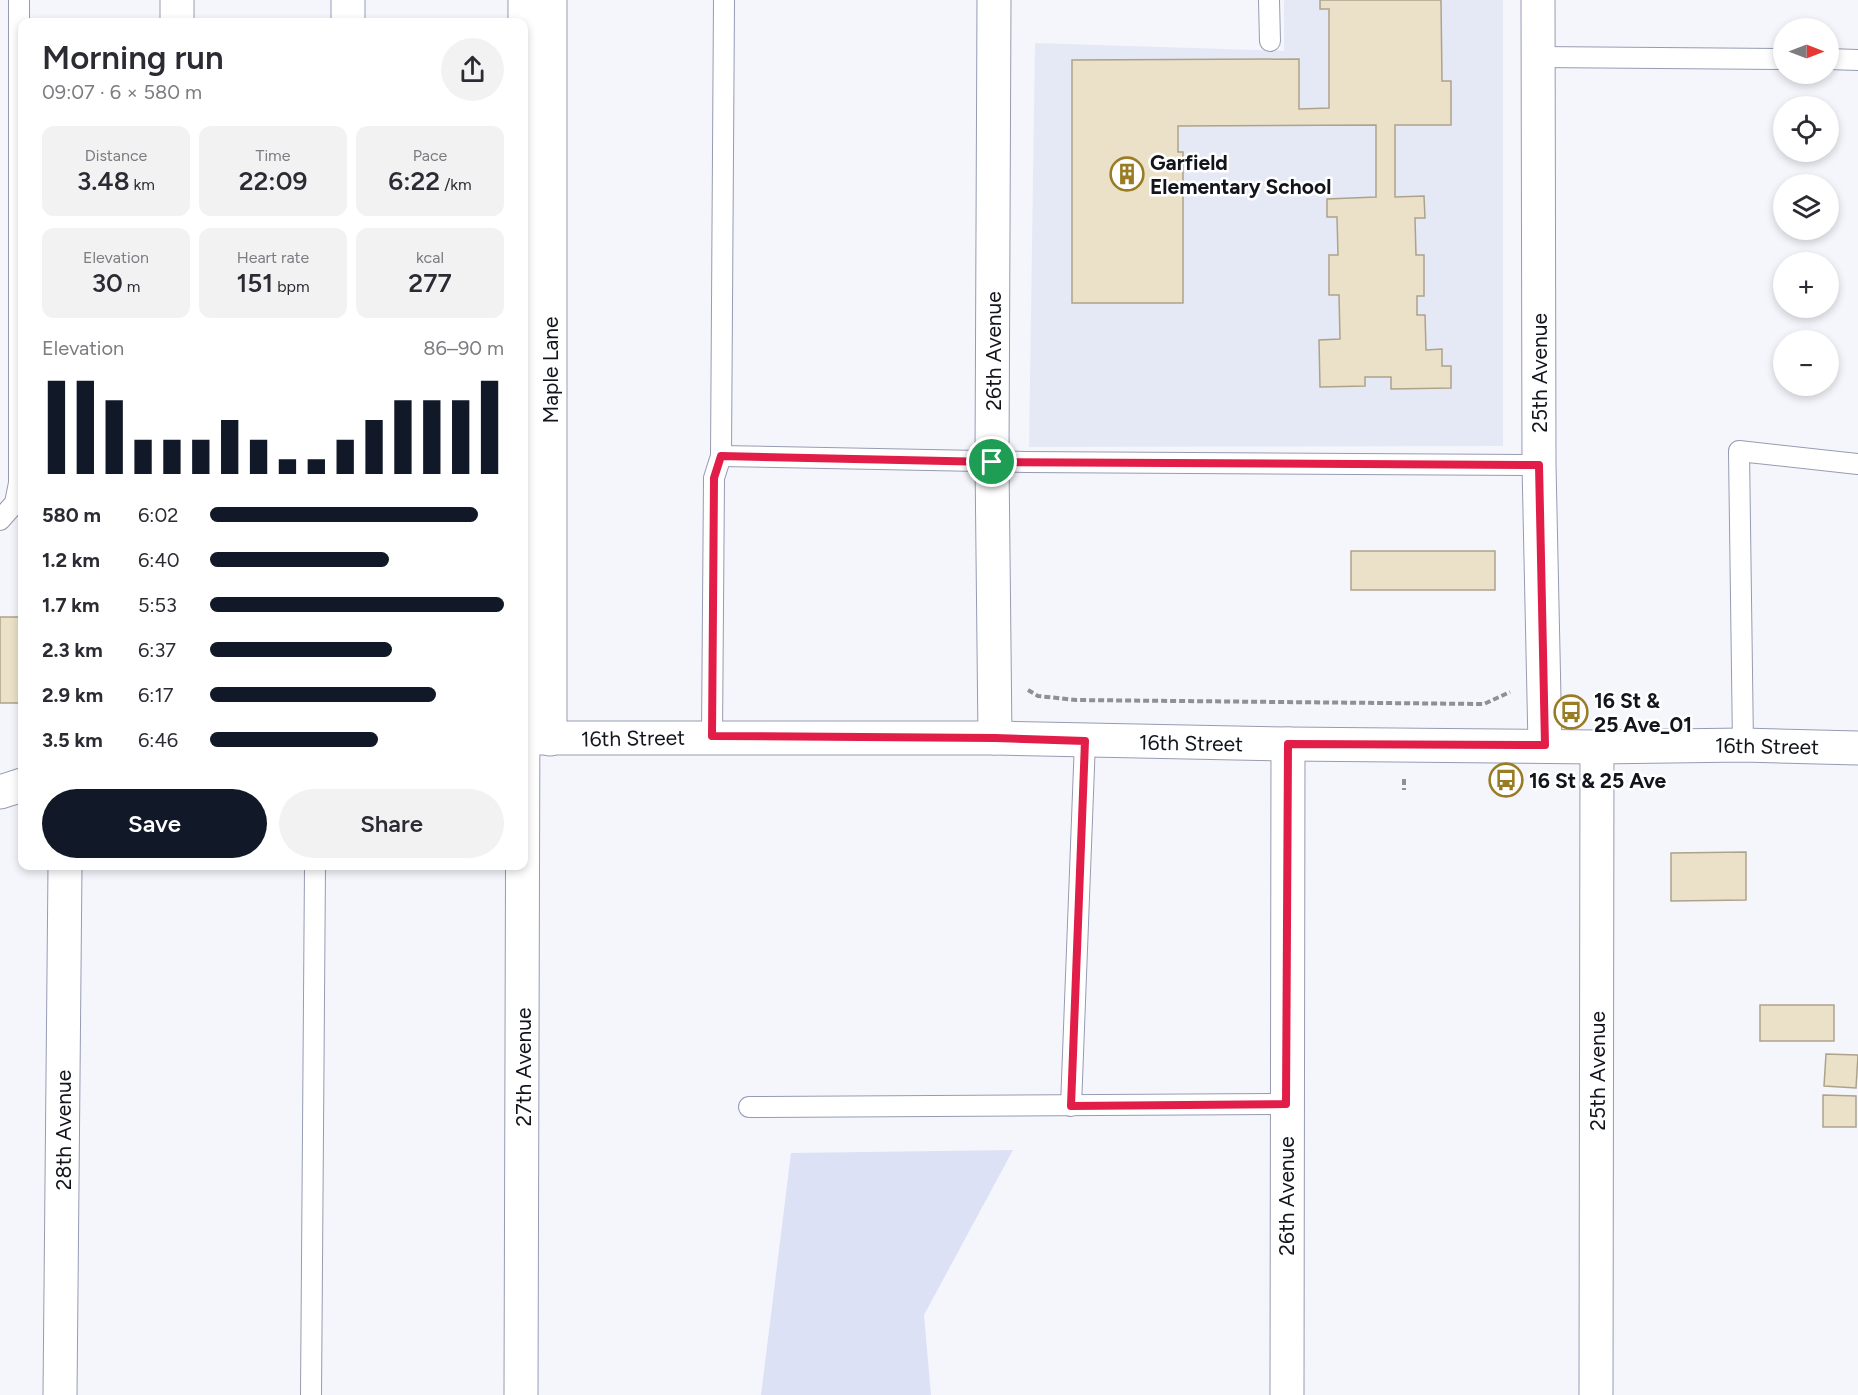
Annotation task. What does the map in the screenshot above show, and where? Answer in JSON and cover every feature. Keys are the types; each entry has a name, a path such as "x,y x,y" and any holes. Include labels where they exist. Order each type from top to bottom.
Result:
{"street":[{"path":"177,0 177,18"},
{"path":"348,0 348,18"},
{"name":"Maple Lane","path":"525,0 525,18"},
{"name":"Maple Lane","path":"533,739 550,0"},
{"name":"26th Avenue","path":"994,0 992,462 995,738"},
{"name":"25th Avenue","path":"1538,0 1539,465 1545,745"},
{"name":"Maple Lane","path":"528,277 533,739"},
{"name":"16th Street","path":"533,739 712,736 1597,747 1743,744 1858,748"},
{"name":"27th Avenue","path":"521,1395 533,739"},
{"name":"26th Avenue","path":"1287,1395 1288,744"},
{"name":"25th Avenue","path":"1596,1395 1597,747"},
{"path":"0,792 18,786"},
{"name":"28th Avenue","path":"60,1395 65,870"}],"lane":[{"path":"19,0 19,18"},
{"path":"712,736 714,478 721,456 724,0"},
{"path":"1269,0 1270,41"},
{"path":"1538,57 1773,59"},
{"path":"1839,59 1858,60"},
{"path":"1743,744 1739,451 1858,465"},
{"path":"721,456 992,462 1539,465"},
{"path":"0,520 15,503 18,488"},
{"path":"1071,1106 1085,741"},
{"path":"311,1395 315,870"},
{"path":"749,1107 1286,1104"}],"shaded area":[{"name":"Garfield Elementary School","path":"1284,0 1503,0 1503,446 1029,447 1035,43 1284,51"},
{"path":"1013,1150 924,1315 931,1395 761,1395 791,1153"}],"building":[{"name":"Garfield Elementary School","path":"1320,0 1441,0 1442,81 1451,81 1451,125 1395,125 1395,197 1424,196 1425,218 1415,218 1416,255 1424,255 1424,296 1417,296 1417,315 1425,315 1426,350 1442,349 1442,366 1451,366 1451,388 1391,389 1391,377 1365,377 1365,386 1320,387 1319,340 1340,339 1339,295 1329,295 1329,255 1338,255 1337,217 1327,217 1327,199 1376,197 1376,125 1178,126 1178,152 1183,152 1183,303 1072,303 1072,60 1299,59 1299,109 1329,108 1329,9 1320,9"},
{"path":"1351,551 1495,551 1495,590 1351,590"},
{"path":"0,617 18,617 18,703 0,703"},
{"path":"1746,852 1746,900 1671,901 1671,853"},
{"path":"1760,1005 1834,1005 1834,1041 1760,1041"},
{"path":"1826,1054 1858,1055 1856,1088 1824,1086"},
{"path":"1823,1095 1856,1096 1856,1127 1823,1127"}],"place":[{"name":"Garfield Elementary School","path":"1127,174"},
{"name":"16 St & 25 Ave_01","path":"1571,712"},
{"name":"16 St & 25 Ave","path":"1506,780"}],"route":[{"path":"721,456 992,462 1539,465 1545,745 1288,744 1286,1104 1071,1106 1085,741 712,736 714,478 721,456"}]}
